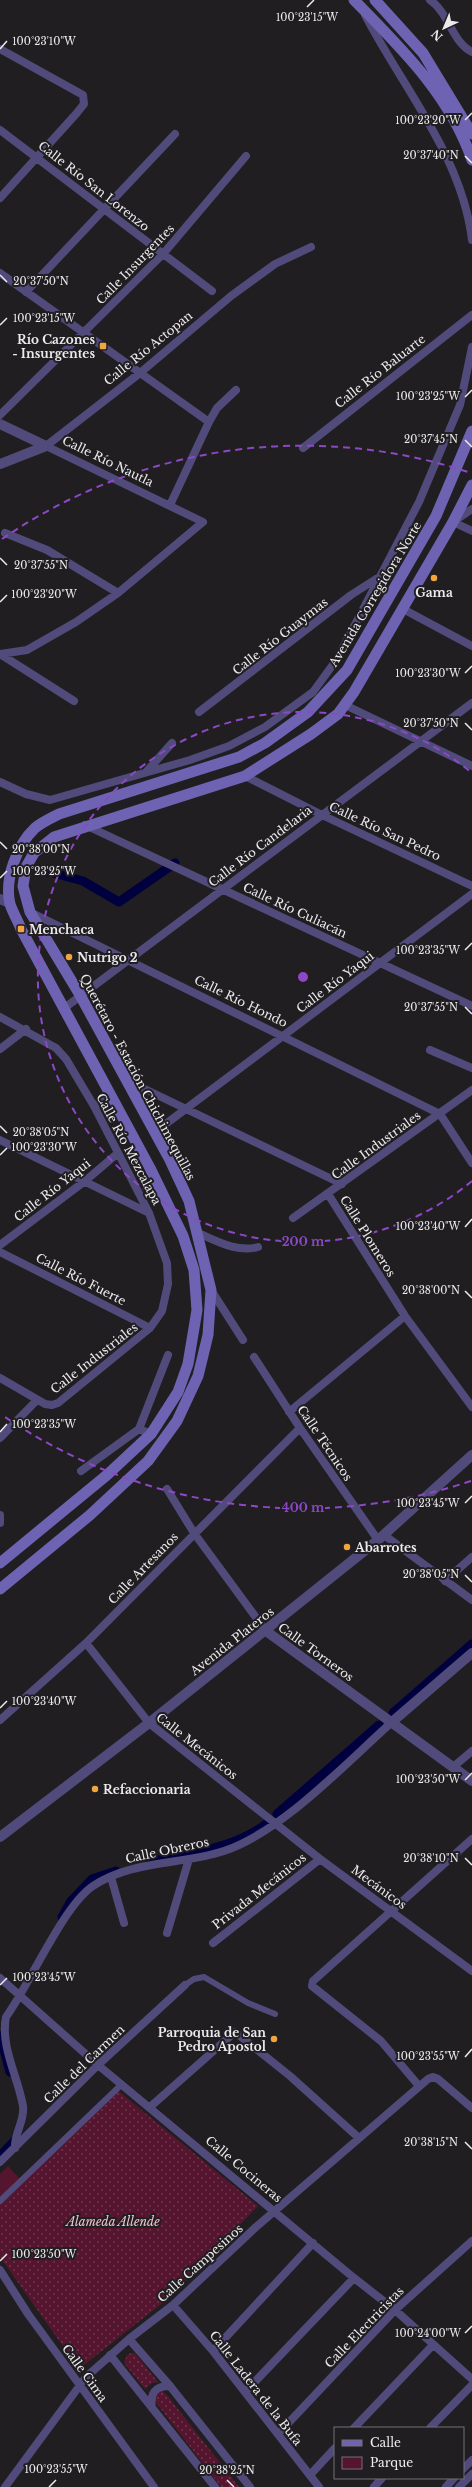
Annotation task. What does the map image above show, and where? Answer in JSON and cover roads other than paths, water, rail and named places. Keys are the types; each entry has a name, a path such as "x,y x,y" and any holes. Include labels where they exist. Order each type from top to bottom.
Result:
{"main road":[{"path":"375,0 423,53 472,134"},
{"path":"358,4 410,57 433,86 450,114 472,160"},
{"name":"Avenida Corregidora Norte","path":"5,901 14,860 24,840 43,822 59,814 221,764 250,752 308,712 335,685 346,670 436,516 472,431"},
{"path":"245,776 287,751 338,714 345,705 403,608 453,522 472,485"},
{"name":"Querétaro - Estación Chichimequillas","path":"0,1589 90,1515 148,1461 178,1421 198,1376 208,1335 211,1290 189,1200 155,1132 80,996 30,912 22,886 26,867 34,853 54,837 85,825 224,784 245,776"},
{"path":"0,1563 107,1475 151,1434 178,1392 188,1364 197,1310 194,1270 183,1236 150,1168 5,901"}],"street":[{"path":"430,0 441,9 463,48 472,52"},
{"path":"358,4 383,50 424,113 451,166 460,190 472,240"},
{"path":"0,49 83,94 84,104 38,158 0,198"},
{"name":"Calle Río San Lorenzo","path":"0,130 212,291"},
{"path":"26,292 175,134"},
{"name":"Calle Insurgentes","path":"0,415 163,254 246,156"},
{"name":"Calle Río Actopan","path":"0,464 46,446 140,373 274,264 311,247"},
{"path":"0,273 209,422"},
{"name":"Calle Río Baluarte","path":"303,448 472,315"},
{"path":"0,782 26,794 50,800 147,771 190,760 229,746 265,727 312,692 337,659 377,579 419,502 456,415 462,397 472,347"},
{"path":"170,505 217,408 236,390"},
{"name":"Calle Río Nautla","path":"0,424 203,522 118,593"},
{"path":"453,522 472,509"},
{"path":"453,522 472,531"},
{"path":"0,654 27,650 52,637 118,593 47,550 5,533"},
{"name":"Calle Río Guaymas","path":"199,712 351,595 377,579"},
{"path":"403,608 472,646"},
{"path":"0,654 74,701"},
{"name":"Calle Río Candelaria","path":"63,1009 126,960 472,703"},
{"path":"345,705 472,766"},
{"path":"265,727 278,734"},
{"path":"147,771 172,743"},
{"path":"229,746 232,760"},
{"name":"Calle Río San Pedro","path":"245,776 322,815 472,886"},
{"name":"Calle Río Culiacán","path":"85,825 472,1006"},
{"name":"Calle Río Yaqui","path":"155,1132 185,1107 283,1036 472,894"},
{"name":"Calle Río Hondo","path":"30,912 440,1114"},
{"name":"Calle Río Mezcalapa","path":"0,1017 26,1029 56,1048 66,1059 94,1106 149,1213 167,1263 168,1284 162,1311 150,1328"},
{"path":"0,1049 26,1029"},
{"path":"430,1050 472,1068"},
{"path":"126,1080 185,1107 342,1184"},
{"name":"Calle Industriales","path":"293,1218 472,1090"},
{"path":"94,1106 111,1097"},
{"path":"440,1114 472,1163"},
{"path":"0,1140 149,1213"},
{"name":"Calle Río Yaqui","path":"0,1245 85,1181 118,1153"},
{"name":"Calle Plomeros","path":"328,1194 405,1316 472,1407"},
{"path":"198,1233 232,1247 248,1250 258,1247"},
{"name":"Calle Río Fuerte","path":"0,1252 150,1328"},
{"path":"211,1290 243,1340"},
{"path":"289,1412 405,1316"},
{"name":"Calle Industriales","path":"0,1438 37,1400 52,1405 150,1328"},
{"path":"81,1471 139,1429 168,1355"},
{"name":"Calle Técnicos","path":"254,1357 300,1428 381,1538 472,1600"},
{"path":"0,1378 37,1400"},
{"name":"Calle Artesanos","path":"0,1720 86,1643 300,1428"},
{"path":"139,1429 151,1434"},
{"name":"Avenida Plateros","path":"0,1837 149,1723 381,1538 472,1455"},
{"name":"Calle Torneros","path":"167,1489 194,1533 266,1631 472,1781"},
{"path":"0,1515 0,1523"},
{"path":"445,1581 472,1557"},
{"name":"Calle Mecánicos","path":"86,1643 149,1723 275,1822"},
{"name":"Calle Obreros","path":"15,2148 23,2112 1,2031 6,2017 21,1996 72,1909 93,1886 110,1877 138,1868 225,1851 275,1822 472,1653"},
{"path":"453,1767 472,1751"},
{"name":"Mecánicos","path":"275,1822 320,1859 472,1971"},
{"path":"419,2086 378,2038 312,1986 313,1981 472,1839"},
{"path":"167,1933 189,1859"},
{"name":"Privada Mecánicos","path":"213,1943 320,1859"},
{"path":"110,1877 124,1924"},
{"path":"185,1985 194,1978 204,1977 248,2003 275,2014"},
{"name":"Calle Cocineras","path":"0,1978 98,2065 354,2278 395,2310 472,2379"},
{"name":"Calle del Carmen","path":"0,2162 98,2065 185,1985"},
{"path":"150,2107 235,2032 290,2076 359,2138"},
{"name":"Calle Campesinos","path":"5,2487 79,2385 129,2338 173,2305 275,2211 419,2086 433,2077 472,2108"},
{"path":"0,2201 122,2084"},
{"name":"Calle Electricistas","path":"278,2434 395,2310 472,2241"},
{"path":"213,2351 313,2243"},
{"name":"Calle Cima","path":"0,2270 79,2385 154,2487"},
{"path":"245,2392 354,2278"},
{"name":"Calle Ladera de la Bufa","path":"173,2305 213,2351 319,2487"},
{"path":"129,2338 170,2386 250,2487"},
{"path":"355,2427 433,2345"},
{"path":"110,2355 215,2487"},
{"path":"431,2427 472,2385"},
{"path":"152,2408 151,2398 153,2391 159,2387 170,2386"},
{"path":"310,2475 334,2449"},
{"path":"464,2468 472,2460"},
{"path":"459,2487 472,2474"},
{"path":"374,2487 381,2479"},
{"path":"446,2487 453,2479"}],"waterway":[{"path":"38,869 83,881 119,902 175,863"},
{"path":"393,1713 472,1644"},
{"path":"277,1814 379,1725"},
{"path":"150,1862 196,1853 225,1845 240,1839 266,1824"},
{"path":"62,1917 71,1901 92,1879 116,1871"},
{"path":"0,2035 10,2072"},
{"path":"0,2156 18,2137"}],"place":[{"name":"Río Cazones - Insurgentes","path":"103,346"},
{"name":"Gama","path":"434,578"},
{"name":"Menchaca","path":"21,929"},
{"name":"Nutrigo 2","path":"69,957"},
{"name":"Abarrotes","path":"347,1547"},
{"name":"Refaccionaria","path":"95,1789"},
{"name":"Parroquia de San Pedro Apostol","path":"274,2039"}],"park label":[{"name":"Alameda Allende","path":"113,2221"}]}
